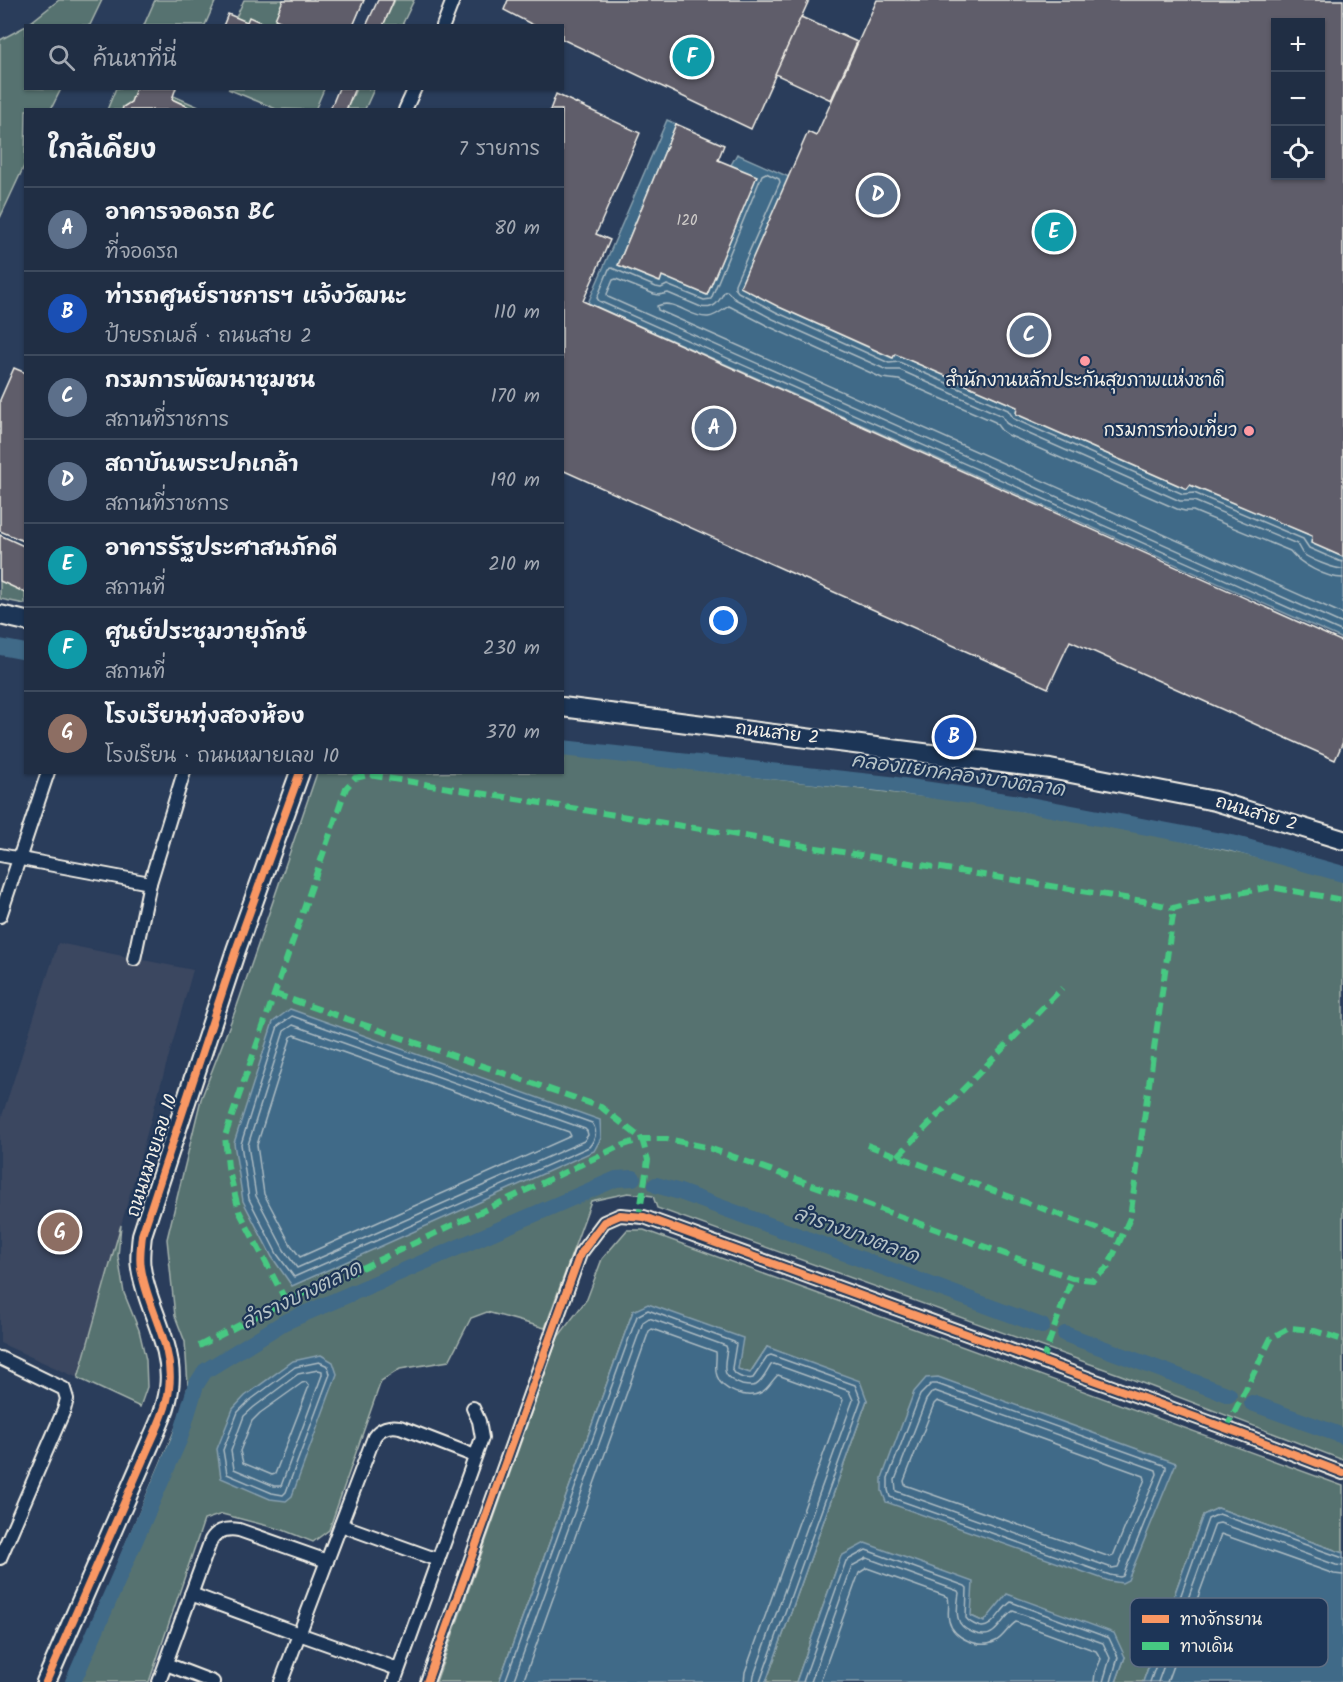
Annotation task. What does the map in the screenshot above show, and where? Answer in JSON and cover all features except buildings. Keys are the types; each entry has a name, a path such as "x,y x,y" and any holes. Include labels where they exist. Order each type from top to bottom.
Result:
{"street":[{"path":"443,24 453,0"},
{"path":"406,108 414,90"},
{"path":"0,615 24,621"},
{"name":"ถนนสาย 2","path":"564,707 1050,769 1215,801 1343,840"},
{"path":"0,916 47,774"},
{"path":"134,958 150,883 183,774"},
{"name":"ถนนหมายเลข 10","path":"46,1682 149,1446 170,1390 167,1350 147,1294 140,1266 142,1235 236,950 299,774"},
{"path":"0,855 150,883"},
{"path":"427,1682 580,1254 604,1222 620,1215 644,1217 1343,1473"},
{"path":"0,1358 64,1389 67,1399 0,1558"},
{"path":"394,1682 482,1438 473,1408"},
{"path":"281,1682 374,1437 381,1430 391,1426 400,1427 475,1456"},
{"path":"341,1525 438,1560"},
{"path":"159,1682 211,1540 216,1534 227,1529 239,1530 327,1561"},
{"path":"191,1594 398,1669"},
{"path":"166,1664 213,1682"}],"shaded area":[{"path":"58,943 193,970 78,1378 0,1343 0,1122"}],"green space":[{"path":"59,0 102,0 90,24 29,24"},
{"path":"155,0 216,0 205,24 144,24"},
{"path":"244,0 364,0 353,24 233,24"},
{"path":"395,0 414,0 402,24 383,24"},
{"path":"24,27 24,90 60,90 52,108 24,108 24,166 0,218 0,40"},
{"path":"115,90 160,90 201,108 108,108"},
{"path":"230,90 324,90 316,108 274,108"},
{"path":"356,90 374,90 365,108 347,108"},
{"path":"0,571 24,581 24,604 0,599"},
{"path":"564,754 973,802 1134,830 1240,853 1343,879 1343,1460 1121,1375 657,1208 653,1196 628,1193 591,1201 545,1328 487,1312 471,1318 449,1361 400,1369 381,1381 329,1530 313,1542 283,1530 222,1514 204,1520 149,1682 67,1682 184,1408 188,1386 185,1342 175,1316 167,1239 201,1099 237,1006 317,774 564,774"},
{"path":"121,1225 118,1256 124,1293 139,1330 146,1360 147,1387 140,1407 78,1378"},
{"path":"627,1230 644,1230 1343,1486 1343,1553 1218,1508 1203,1515 1173,1598 1130,1598 1130,1667 1148,1667 1143,1682 1116,1682 1125,1657 984,1622 841,1556 796,1682 766,1682 867,1400 767,1347 750,1373 737,1369 633,1311 499,1682 436,1682 558,1337 587,1299 602,1259"}],"water":[{"path":"667,120 676,124 618,265 659,282 662,276 707,295 756,177 731,165 737,154 789,177 779,307 892,358 895,354 1017,407 1016,414 1187,489 1190,485 1312,536 1343,557 1343,639 588,303"},
{"path":"290,1009 600,1120 601,1138 594,1151 292,1286 272,1257 243,1201 234,1143 273,1022"},
{"path":"648,1304 743,1338 738,1369 750,1373 767,1347 860,1381 867,1400 766,1682 499,1682 633,1311"},
{"path":"321,1355 333,1362 337,1374 292,1496 286,1501 270,1499 221,1478 217,1449 233,1409 245,1396 293,1361"},
{"path":"938,1377 1176,1463 1128,1580 1122,1583 1109,1581 886,1502 882,1491 882,1478 914,1392 926,1378"},
{"path":"1218,1508 1343,1553 1343,1682 1143,1682 1148,1667 1328,1667 1328,1598 1173,1598 1203,1515"},
{"path":"865,1543 973,1582 971,1616 984,1622 1007,1594 1114,1633 1125,1657 1116,1682 796,1682 841,1556"}],"waterway":[{"name":"คลองแยกคลองบางตลาด","path":"0,647 24,652"},
{"name":"คลองแยกคลองบางตลาด","path":"564,748 889,784 1019,803 1232,843 1343,874"},
{"name":"ลำรางบางตลาด","path":"73,1682 180,1438 196,1385 205,1371 283,1323 616,1179 633,1178"},
{"name":"ลำรางบางตลาด","path":"656,1185 1042,1326"},
{"name":"ลำรางบางตลาด","path":"1065,1334 1229,1395"},
{"name":"ลำรางบางตลาด","path":"1252,1403 1343,1436"}],"marked path":[{"path":"286,1301 239,1211 228,1167 225,1136 346,788 355,778 369,775 1143,901 1174,908 1202,900 1271,887 1343,900"},
{"path":"199,1346 286,1301 353,1272 618,1147 642,1139 667,1139 706,1147 1072,1278 1093,1280 1108,1267 1130,1218 1174,908"},
{"path":"898,1156 1062,988"},
{"path":"275,994 601,1107 642,1139 648,1160 639,1217"},
{"path":"867,1145 1121,1237"},
{"path":"1042,1362 1072,1278"},
{"path":"1226,1429 1271,1338 1289,1328 1312,1330 1343,1340"}],"cycle path":[{"path":"46,1682 166,1403 170,1373 168,1358 144,1283 140,1260 142,1235 236,950 299,774"},
{"path":"427,1682 580,1254 604,1222 620,1215 644,1217 1343,1473"}],"place":[{"name":"ศูนย์ประชุมวายุภักษ์","path":"692,57"},
{"name":"สถาบันพระปกเกล้า","path":"878,195"},
{"name":"อาคารรัฐประศาสนภักดี","path":"1054,232"},
{"name":"กรมการพัฒนาชุมชน","path":"1029,335"},
{"name":"สำนักงานหลักประกันสุขภาพแห่งชาติ","path":"1085,361"},
{"name":"อาคารจอดรถ BC","path":"714,428"},
{"name":"กรมการท่องเที่ยว","path":"1249,431"},
{"name":"ท่ารถศูนย์ราชการฯ แจ้งวัฒนะ","path":"954,737"},
{"name":"โรงเรียนทุ่งสองห้อง","path":"60,1232"}]}
